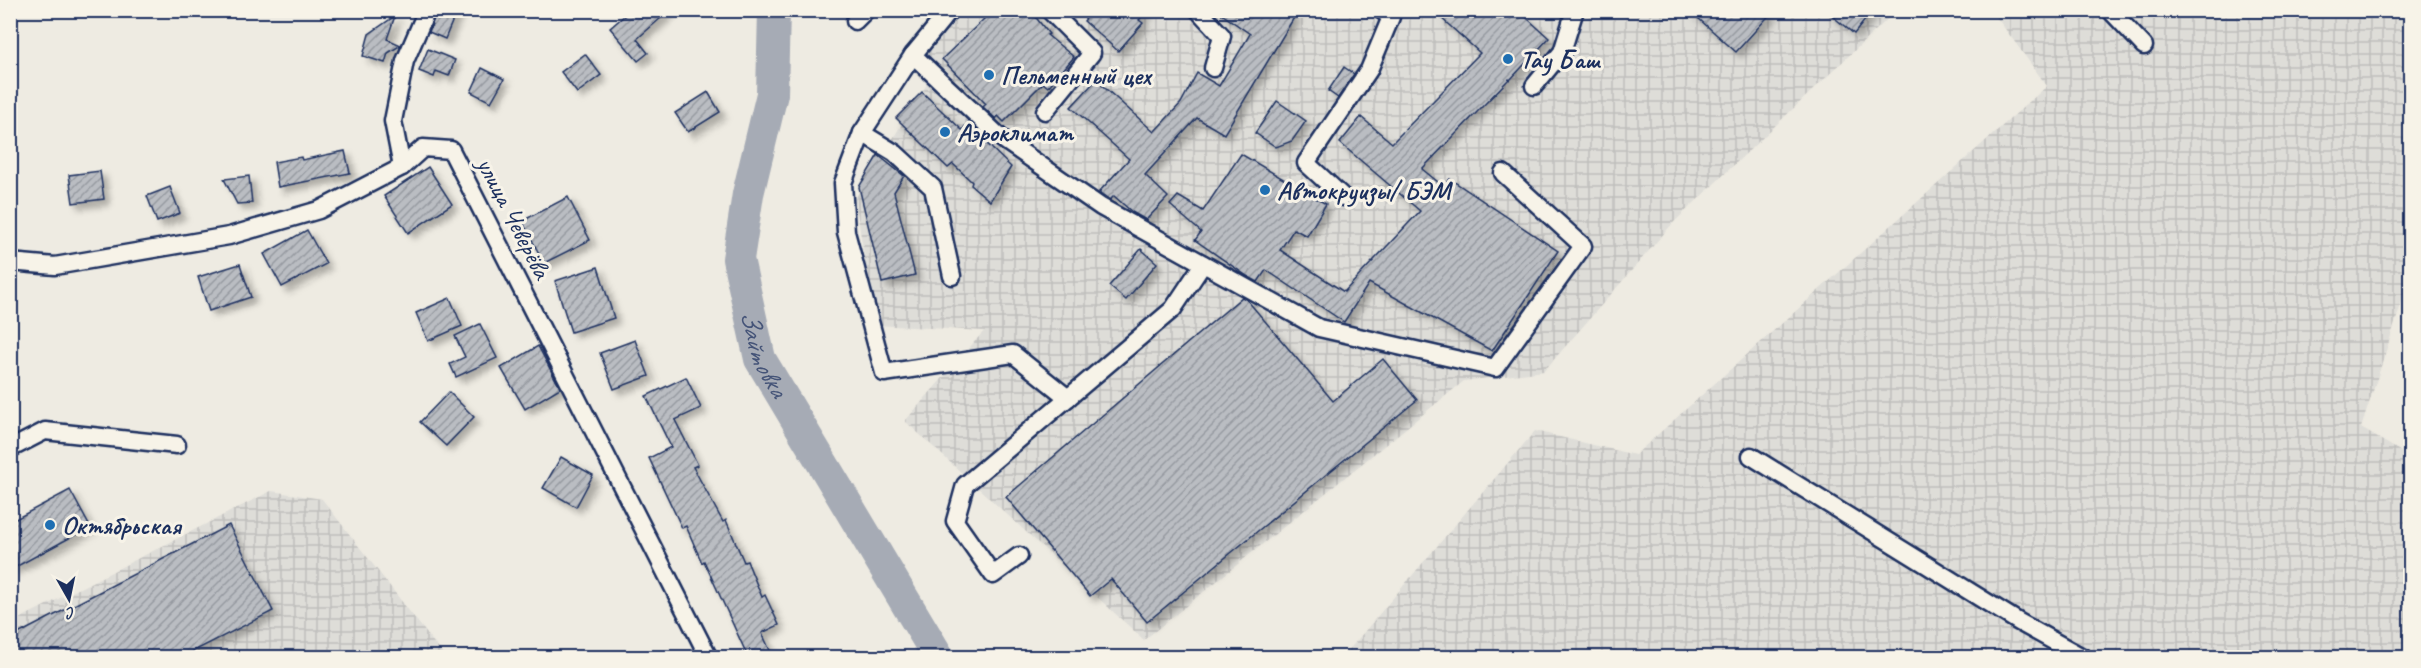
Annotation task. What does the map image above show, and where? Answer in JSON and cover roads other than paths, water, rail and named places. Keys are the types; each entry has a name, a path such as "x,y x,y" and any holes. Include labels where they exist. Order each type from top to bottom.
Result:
{"street":[{"path":"402,167 393,121 405,61 427,10"},
{"path":"950,10 913,55 862,133 843,183 846,232 884,373 1013,354 1068,398"},
{"path":"1045,111 1092,53 1049,10"},
{"path":"1198,10 1222,36 1213,68"},
{"path":"1343,197 1306,163 1369,70 1390,16 1381,10"},
{"path":"1534,86 1562,52 1575,10"},
{"path":"2110,10 2144,46"},
{"path":"913,55 1001,138 1101,207 1319,328 1495,368 1583,246 1503,173"},
{"path":"862,133 894,153 933,188 952,276"},
{"name":"улица Чеверёва","path":"10,262 55,266 229,236 319,210 402,167 423,148 451,150 709,657"},
{"path":"1019,556 993,574 955,521 965,485 1173,309 1203,264"},
{"path":"10,449 45,431 177,445"},
{"path":"1751,456 2019,622 2084,657"}],"waterway":[{"name":"Зайтовка","path":"774,10 772,94 748,194 738,259 760,359 939,658"}],"place":[{"name":"Тау Баш","path":"1508,59"},
{"name":"Пельменный цех","path":"989,75"},
{"name":"Аэроклимат","path":"945,132"},
{"name":"Автокруизы/ БЭМ","path":"1265,190"},
{"name":"Октябрьская","path":"50,525"}]}
